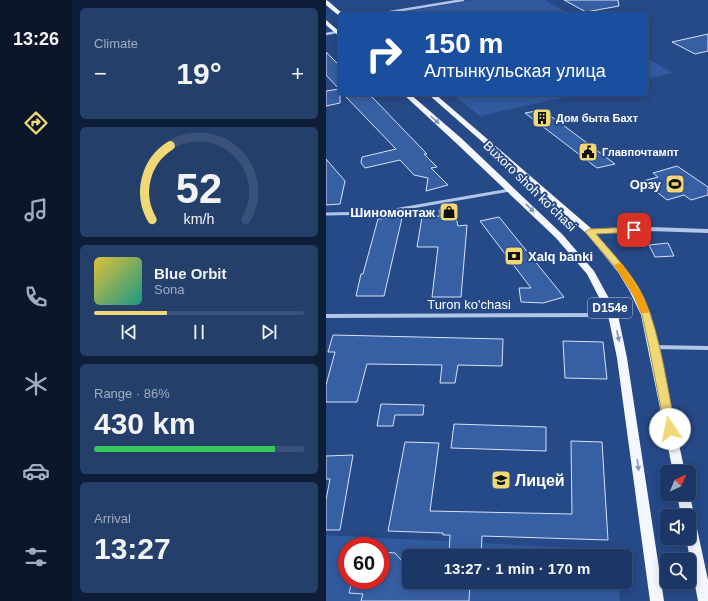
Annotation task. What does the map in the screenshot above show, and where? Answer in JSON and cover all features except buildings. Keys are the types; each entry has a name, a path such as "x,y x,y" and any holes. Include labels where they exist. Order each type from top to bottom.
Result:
{"main road":[{"path":"326,2 338,12"},
{"path":"326,22 333,21"},
{"path":"326,22 338,33"},
{"name":"Buxoro shoh ko'chasi","path":"409,96 468,137 590,232 620,268 639,296 646,315 654,347 678,465"},
{"name":"Buxoro shoh ko'chasi","path":"433,96 511,190 570,247 591,273 613,315 622,358 657,601"},
{"path":"694,545 705,601"}],"street":[{"path":"390,12 463,0"},
{"path":"326,34 338,33"},
{"path":"326,214 377,213 511,190"},
{"path":"590,232 650,229 708,231"},
{"name":"Turon ko'chasi","path":"326,316 613,315"},
{"path":"654,347 708,348"}],"shaded area":[{"path":"476,0 545,0 566,12 402,12"},
{"path":"648,59 673,73 648,79"},
{"path":"455,96 570,96 480,116"},
{"path":"326,535 365,537 338,537 338,589 390,589 390,538 596,549 402,549 402,589 619,589 620,601 326,601"}],"slow traffic":[{"path":"619,265 639,296 645,311"}],"place":[{"name":"Дом быта Бахт","path":"542,118"},
{"name":"Главпочтампт","path":"588,152"},
{"name":"Орзу","path":"675,184"},
{"name":"Шиномонтаж","path":"449,212"},
{"name":"Xalq banki","path":"514,256"},
{"name":"Лицей","path":"501,480"}],"route":[{"path":"634,230 590,232 630,281 639,296 646,315 654,347 670,429"}]}
